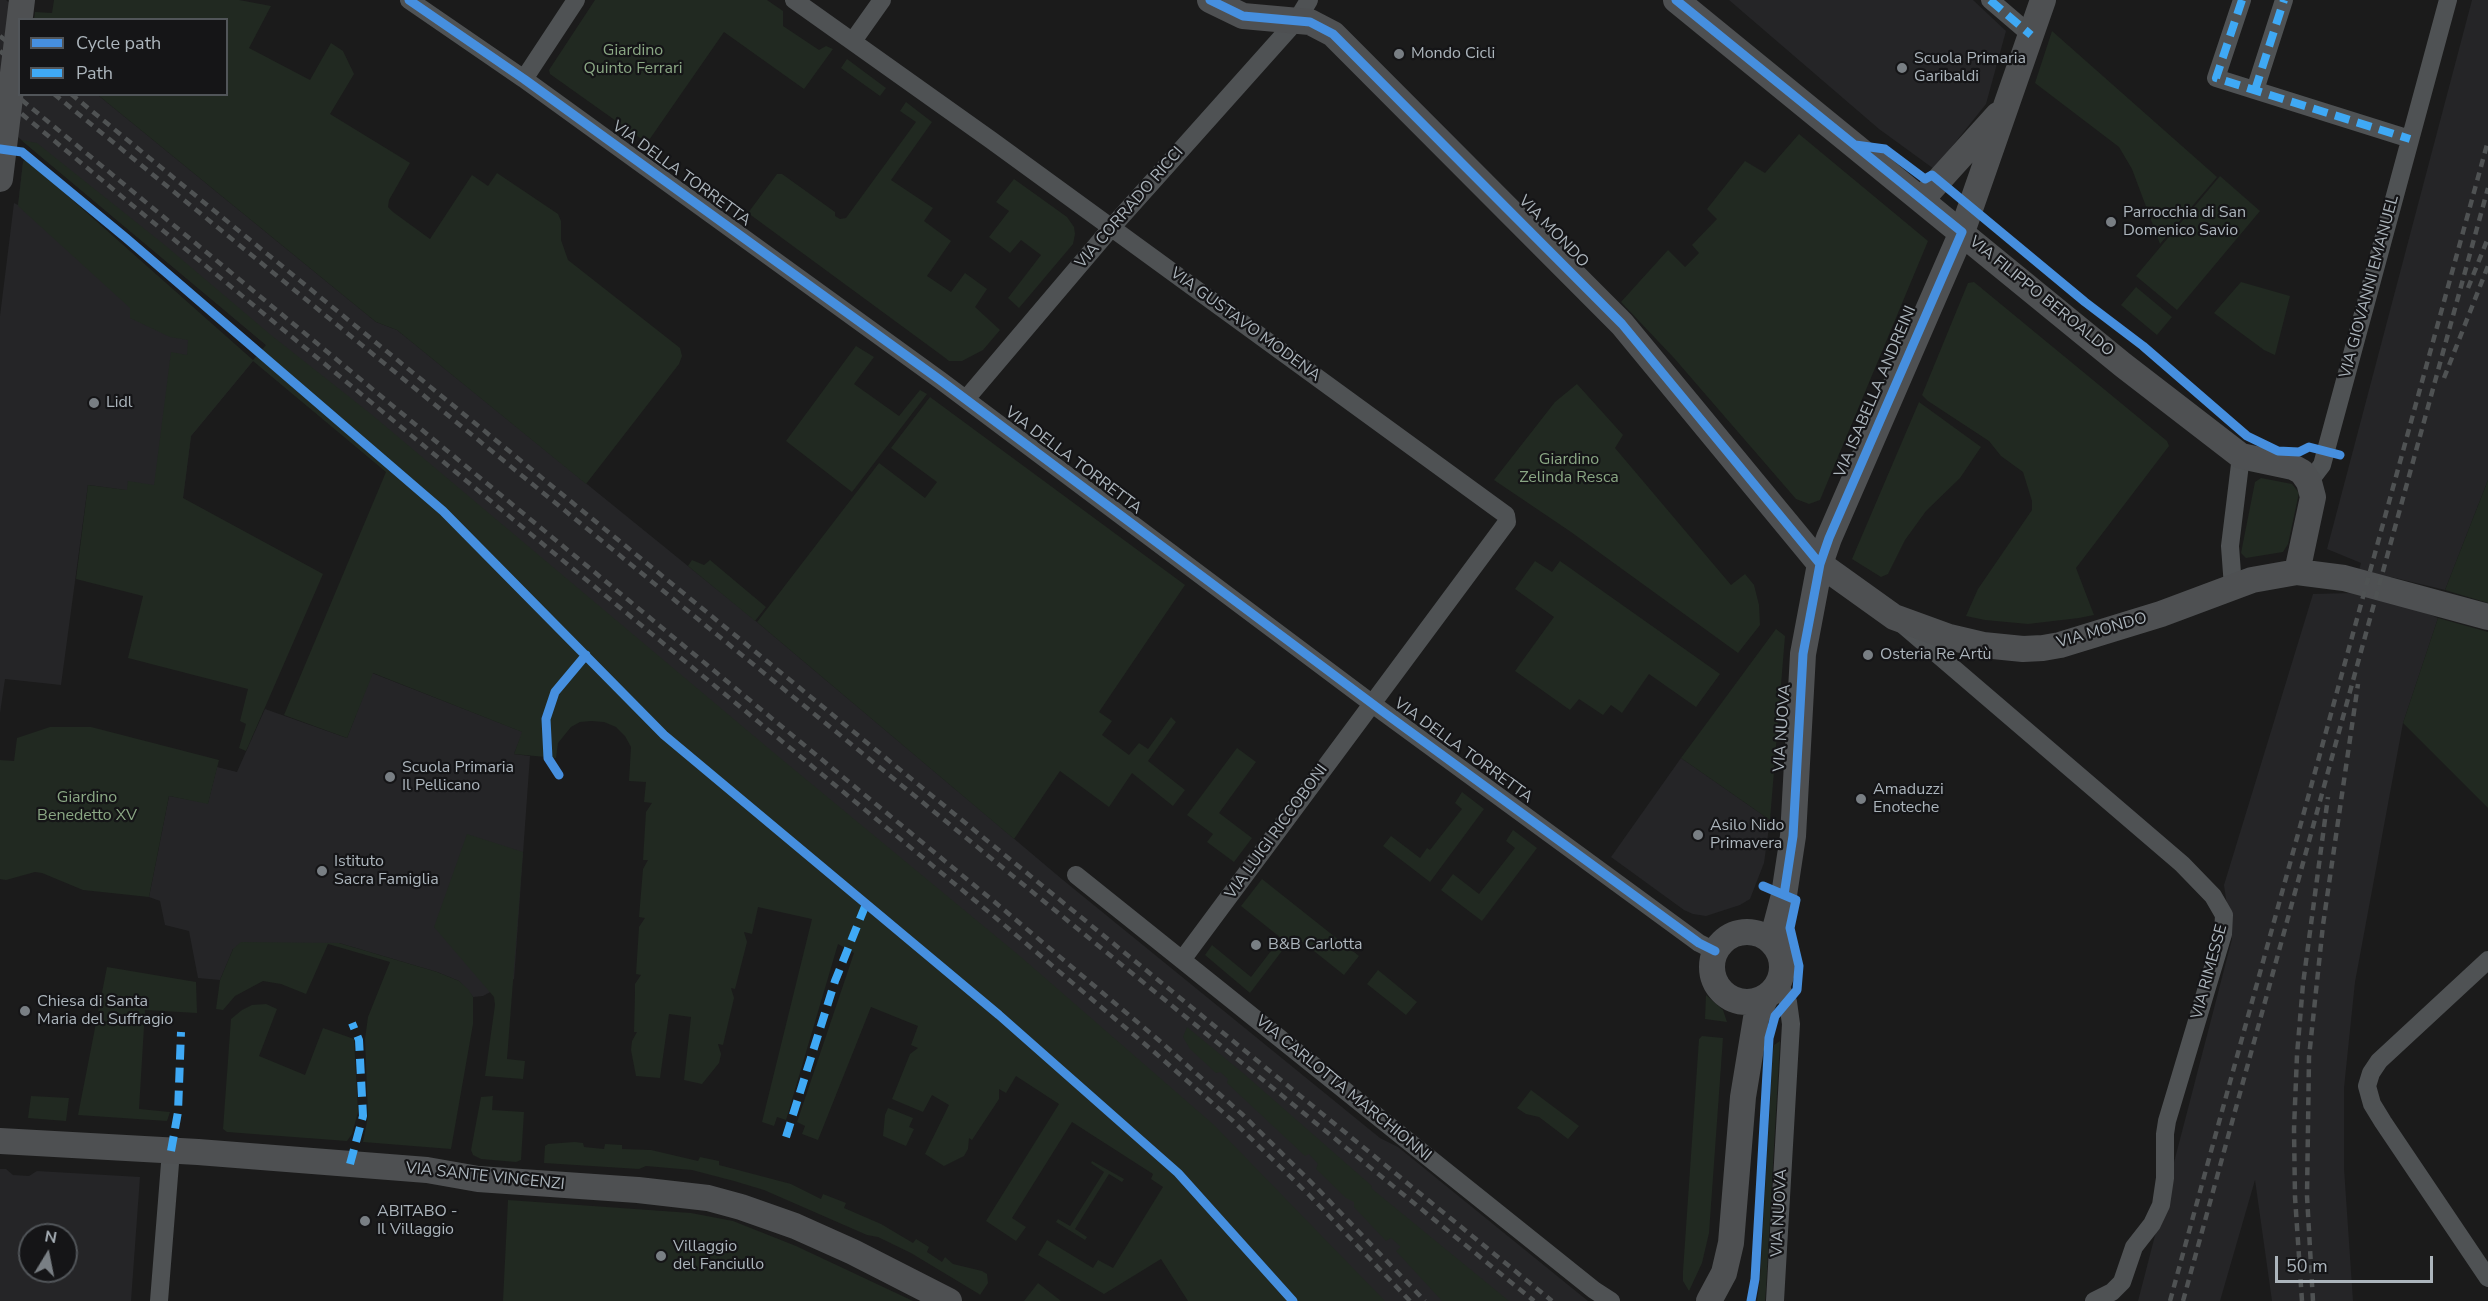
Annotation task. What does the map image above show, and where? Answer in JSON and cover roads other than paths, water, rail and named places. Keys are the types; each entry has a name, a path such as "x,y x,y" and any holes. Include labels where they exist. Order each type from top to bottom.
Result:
{"street":[{"path":"20,18 22,0"},
{"name":"VIA DELLA TORRETTA","path":"409,0 524,79 966,399 1372,704 1699,943 1716,951"},
{"path":"524,79 576,0"},
{"name":"VIA GUSTAVO MODENA","path":"794,0 1112,227 1506,515 1507,522 1372,704"},
{"path":"853,41 882,0"},
{"name":"VIA MONDO","path":"1210,0 1243,16 1253,18 1303,10 1310,22 1333,34 1622,324 1820,564 1894,617 1949,637 1983,645 2023,649 2043,648 2150,618 2265,576 2297,572 2344,578 2488,617"},
{"name":"VIA FILIPPO BEROALDO","path":"1676,0 2123,364 2241,456 2293,467 2302,472 2309,482"},
{"path":"1990,0 2031,35"},
{"name":"VIA ISABELLA ANDREINI","path":"1820,564 1829,538 1962,232 2043,0"},
{"path":"2242,0 2216,78 2410,139"},
{"path":"2255,90 2284,0"},
{"name":"VIA GIOVANNI EMANUEL","path":"2309,482 2322,465 2448,0"},
{"name":"VIA CORRADO RICCI","path":"966,399 1112,227 1303,10"},
{"path":"0,179 18,33"},
{"name":"VIA ISABELLA ANDREINI","path":"1922,199 2007,105"},
{"path":"2233,587 2230,546 2241,456"},
{"path":"2297,572 2313,497 2309,482"},
{"name":"VIA NUOVA","path":"1777,946 1776,929 1790,857 1803,654 1820,564"},
{"name":"VIA RIMESSE","path":"1894,617 2182,864 2213,896 2224,915 2223,934 2167,1121 2165,1178 2161,1204 2152,1224 2134,1247 2122,1281 2112,1292 2094,1301"},
{"name":"VIA LUIGI RICCOBONI","path":"1182,960 1372,704"},
{"name":"VIA NUOVA","path":"1737,933 1766,907 1790,857"},
{"name":"VIA CARLOTTA MARCHIONNI","path":"1076,875 1594,1290 1611,1301"},
{"path":"1709,1301 1724,1273 1731,1243 1743,1097 1756,1018 1783,969 1777,946 1765,936 1756,933 1737,933 1728,937 1716,951 1712,969 1718,987 1728,997 1740,1022 1743,1097"},
{"path":"2488,960 2379,1061 2371,1073 2367,1086 2372,1104 2383,1122 2488,1278"},
{"path":"1728,997 1742,1002 1751,1002 1773,990"},
{"name":"VIA NUOVA","path":"1773,990 1788,1002 1791,1024 1775,1301"},
{"name":"VIA SANTE VINCENZI","path":"0,1142 171,1150 427,1170 478,1179 638,1190 708,1198 795,1226 853,1252 949,1301"},
{"path":"159,1301 171,1150"}],"railway":[{"path":"0,36 18,50"},
{"path":"0,51 18,65"},
{"path":"0,82 997,904 1161,1042 1243,1115 1317,1188 1425,1301"},
{"path":"0,96 990,913 1153,1051 1233,1121 1309,1195 1410,1301"},
{"path":"56,96 1534,1301"},
{"path":"73,96 1552,1301"},
{"path":"2170,1301 2488,141"},
{"path":"2183,1301 2488,188"},
{"path":"2468,288 2488,238"},
{"path":"2444,378 2488,266"},
{"path":"2313,1301 2307,1196 2309,1057 2323,925 2358,684"},
{"path":"2302,1301 2295,1197 2294,1129 2297,1055 2303,984 2328,797"}],"place":[{"name":"Mondo Cicli","path":"1399,54"},
{"name":"Scuola Primaria Garibaldi","path":"1902,68"},
{"name":"Parrocchia di San Domenico Savio","path":"2111,222"},
{"name":"Lidl","path":"94,403"},
{"name":"Osteria Re Artù","path":"1868,655"},
{"name":"Scuola Primaria Il Pellicano","path":"390,777"},
{"name":"Amaduzzi Enoteche","path":"1861,799"},
{"name":"Asilo Nido Primavera","path":"1698,835"},
{"name":"Istituto Sacra Famiglia","path":"322,871"},
{"name":"B&B Carlotta","path":"1256,945"},
{"name":"Chiesa di Santa Maria del Suffragio","path":"25,1011"},
{"name":"ABITABO - Il Villaggio","path":"365,1221"},
{"name":"Villaggio del Fanciullo","path":"661,1256"}],"park label":[{"name":"Giardino Quinto Ferrari","path":"633,60"},
{"name":"Giardino Zelinda Resca","path":"1569,469"},
{"name":"Giardino Benedetto XV","path":"87,807"}]}
